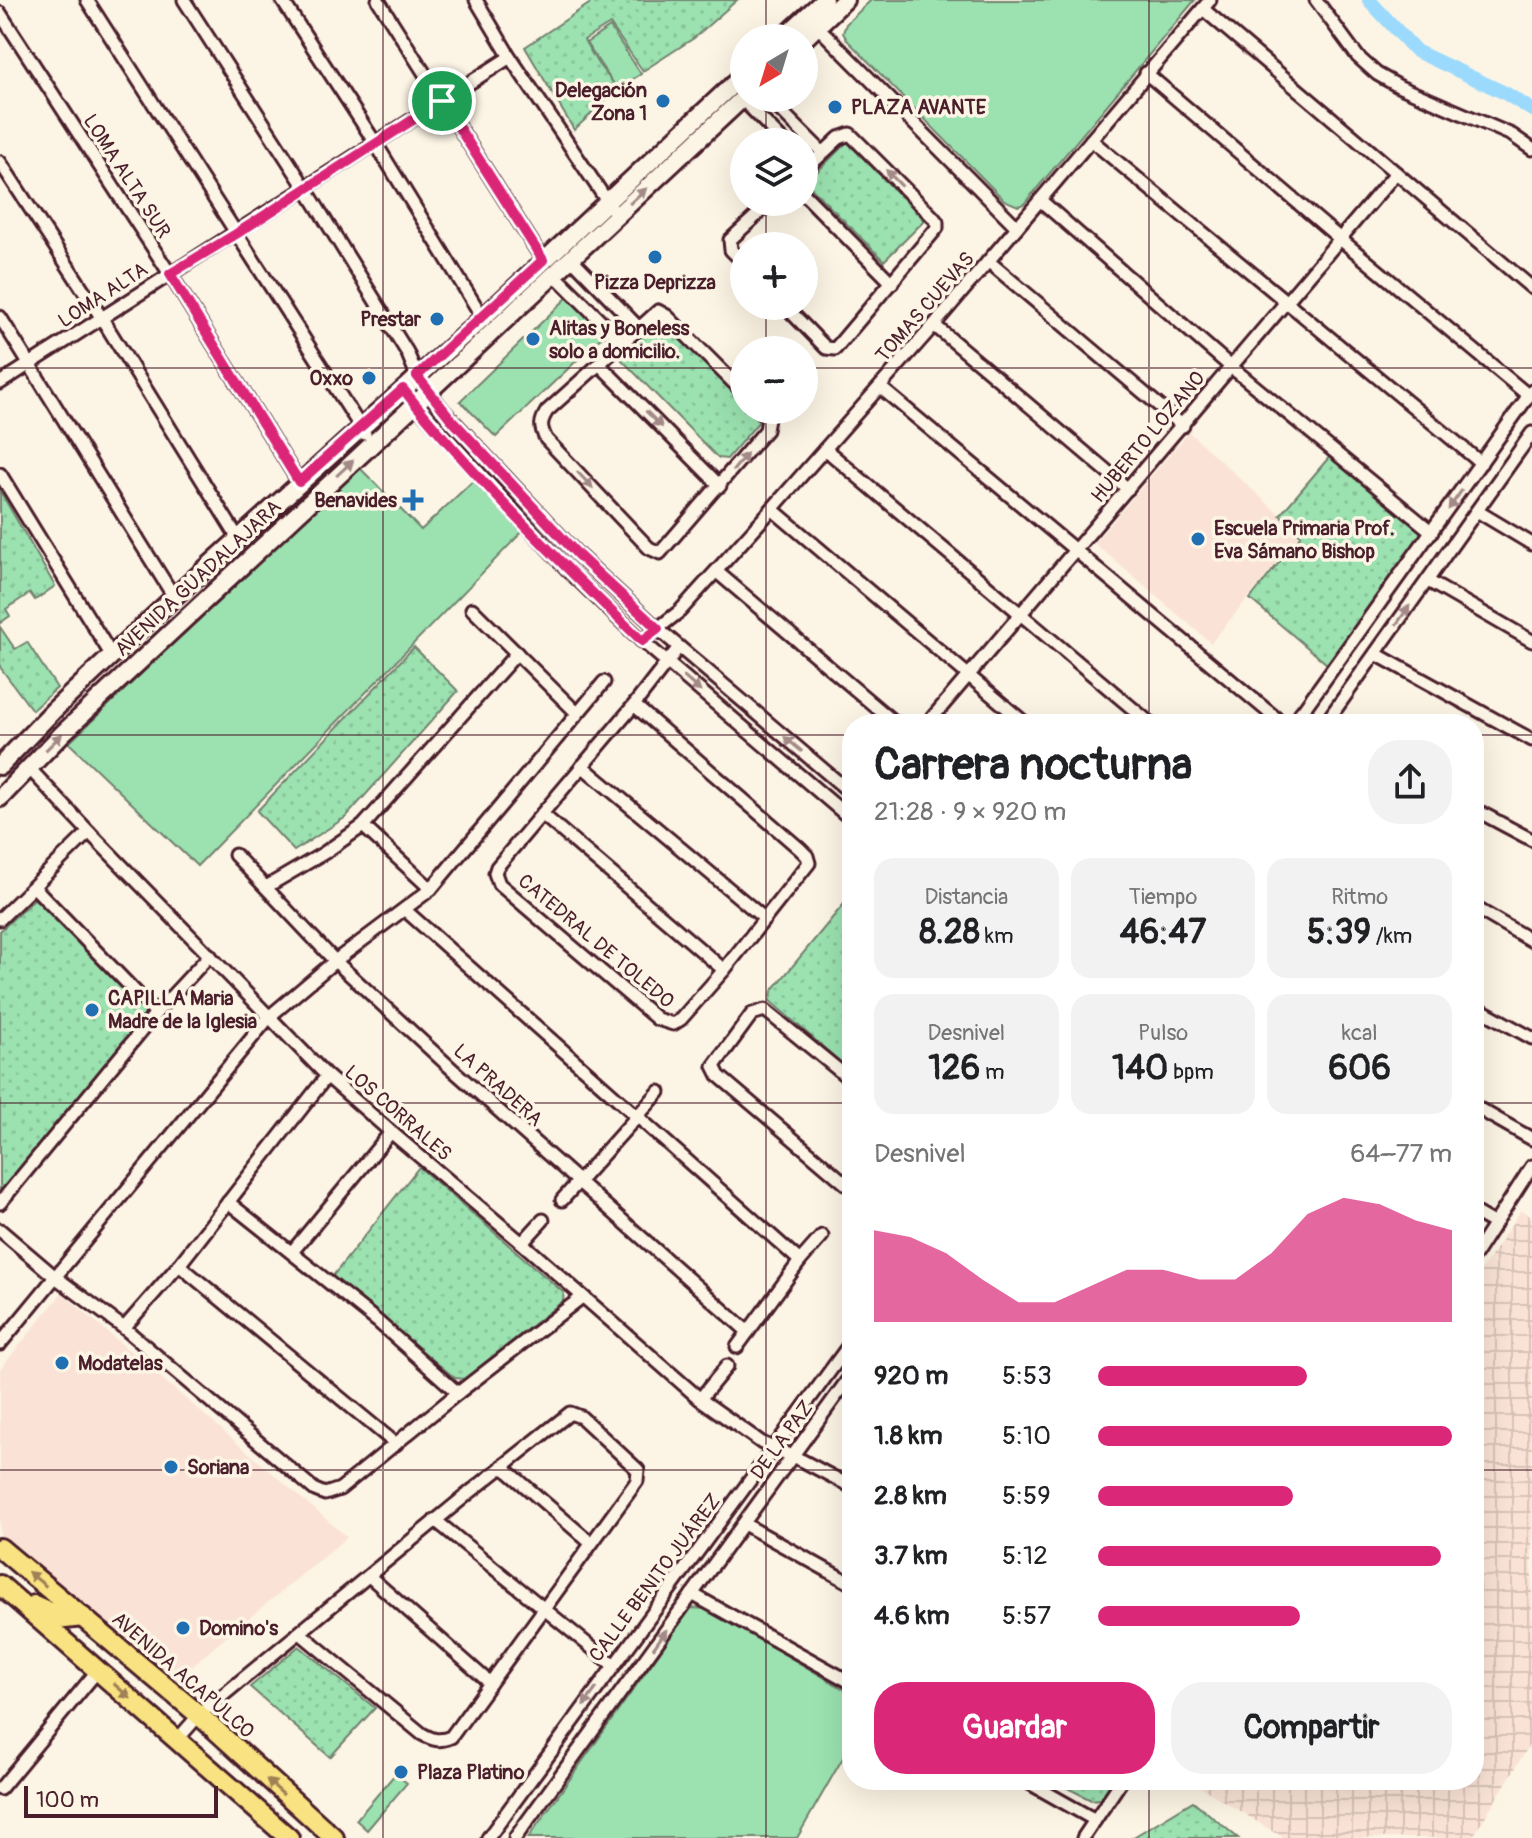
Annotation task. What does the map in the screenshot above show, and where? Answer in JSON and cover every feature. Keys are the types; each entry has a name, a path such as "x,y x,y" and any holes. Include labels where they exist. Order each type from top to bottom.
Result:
{"main road":[{"path":"811,24 824,0"},
{"path":"807,24 845,0"},
{"name":"AVENIDA GUADALAJARA","path":"0,798 428,391 548,267 730,104"},
{"name":"AVENIDA GUADALAJARA","path":"0,766 54,710 359,427 483,318 548,267 571,258 611,209"},
{"name":"AVENIDA ACAPULCO","path":"0,1548 199,1715 334,1838"},
{"path":"3,1588 65,1619 83,1617"},
{"path":"3,1588 288,1838"}],"street":[{"path":"87,0 359,427 372,442"},
{"path":"184,0 306,189 407,352 417,376 451,419 578,555 658,629 842,786"},
{"path":"282,0 376,144 483,318"},
{"path":"378,0 548,267 622,342"},
{"path":"476,0 611,209"},
{"path":"1316,0 1358,57 1377,74 1512,135 1532,149"},
{"path":"1207,4 1396,173 1532,288"},
{"name":"TOMAS CUEVAS","path":"642,641 680,611 717,572 934,325 1207,4"},
{"name":"LOMA ALTA SUR","path":"0,13 170,274 299,482"},
{"path":"812,21 1017,227"},
{"name":"LOMA ALTA","path":"0,383 510,57"},
{"path":"1146,73 1339,238 1530,393 1301,712 1305,714"},
{"path":"749,112 768,128"},
{"path":"782,112 823,153"},
{"path":"799,320 826,348 835,349 933,234 937,222 850,134 839,138 818,157"},
{"path":"1091,140 1481,463"},
{"path":"0,162 101,317 238,538"},
{"name":"HUBERTO LOZANO","path":"936,714 1396,173"},
{"path":"1040,200 1230,366 1432,532"},
{"path":"818,208 892,283"},
{"path":"739,232 756,216"},
{"path":"571,258 638,327"},
{"path":"988,261 1183,426"},
{"path":"730,379 662,312 653,313 547,411 540,428 546,439 649,548 660,553 720,486 766,430 767,424"},
{"path":"0,317 174,597"},
{"path":"934,325 1128,489"},
{"path":"599,364 720,486"},
{"path":"880,387 1271,714"},
{"path":"403,389 567,569 642,641 842,807"},
{"path":"1331,714 1532,433"},
{"path":"825,449 1139,714"},
{"path":"0,474 112,656"},
{"path":"772,509 1014,714"},
{"path":"1477,511 1532,544"},
{"path":"717,572 884,714"},
{"path":"1428,581 1532,641"},
{"path":"472,609 577,713"},
{"path":"679,647 542,814 724,970"},
{"path":"266,887 363,826 517,653"},
{"path":"1376,654 1532,740"},
{"path":"0,1344 4,1331 168,1142 270,1016 335,961 431,889 604,682"},
{"name":"CATEDRAL DE TOLEDO","path":"542,814 497,867 495,873 499,884 657,1019 673,1024 681,1019 809,863 807,856 634,705"},
{"path":"582,766 765,919"},
{"name":"LOS CORRALES","path":"29,768 327,1076 700,1399 742,1431 842,1482"},
{"path":"1484,814 1532,840"},
{"path":"363,826 431,889"},
{"path":"0,919 89,832"},
{"name":"LA PRADERA","path":"235,855 335,961 748,1332"},
{"path":"34,887 156,1013"},
{"path":"405,910 800,1261"},
{"path":"1484,913 1532,941"},
{"path":"0,1203 156,1013 210,955"},
{"path":"842,1073 765,1010 752,1014 714,1066 719,1076 842,1181"},
{"path":"1484,1012 1532,1038"},
{"path":"124,1328 179,1265 327,1076"},
{"path":"562,1200 659,1092"},
{"path":"1484,1112 1532,1139"},
{"path":"292,1252 391,1132"},
{"path":"1484,1236 1495,1224 1532,1166"},
{"path":"228,1202 292,1252 458,1393"},
{"path":"1484,1218 1495,1224"},
{"path":"522,1243 543,1220"},
{"path":"0,1230 54,1276 124,1328 315,1490 325,1494 333,1493 582,1297"},
{"path":"737,1347 822,1236"},
{"path":"179,1265 396,1444"},
{"name":"CALLE BENITO JUÁREZ","path":"488,1838 842,1355"},
{"path":"700,1399 727,1366"},
{"name":"DE LA PAZ","path":"515,1838 842,1392"},
{"path":"177,1740 199,1715 570,1413 581,1417 635,1465 639,1475 451,1737 443,1741 433,1740 300,1633"},
{"path":"502,1466 591,1543"},
{"path":"435,1520 613,1665"},
{"path":"744,1524 842,1578"},
{"path":"369,1576 490,1683"},
{"path":"692,1594 842,1677"},
{"path":"2,1781 98,1670"},
{"path":"1042,1790 1095,1820"},
{"path":"1083,1838 1115,1790"}],"shaded area":[{"name":"Escuela Primaria Prof. Eva Sámano Bishop","path":"1189,432 1301,534 1211,643 1094,543"},
{"path":"1521,1210 1532,1217 1532,1741 1472,1838 1284,1838 1205,1790 1484,1790 1484,1266"},
{"name":"Soriana","path":"62,1293 347,1537 176,1679 0,1538 0,1369"}],"green space":[{"path":"595,0 737,0 694,38 643,71 610,24 584,40 618,89 574,130 525,47"},
{"path":"871,0 1195,0 1024,204 1018,206 1004,200 847,40 843,33 846,24"},
{"path":"610,27 641,74 617,89 586,43"},
{"path":"847,142 925,220 884,261 818,195 818,171"},
{"path":"571,294 608,331 496,437 460,401"},
{"path":"660,314 730,383 730,424 757,424 727,459 718,458 621,359 620,355"},
{"path":"1331,455 1415,523 1421,534 1327,664 1250,599 1301,535 1280,515"},
{"path":"358,466 421,530 473,481 522,532 197,866 69,743"},
{"path":"0,491 55,586 35,600 30,593 6,609 10,616 0,623"},
{"path":"0,627 15,649 27,642 57,688 32,710 0,667"},
{"path":"414,647 458,691 346,817 294,851 257,811"},
{"path":"34,899 39,899 148,1010 144,1020 0,1195 0,931"},
{"path":"842,906 842,1063 770,1001 772,991"},
{"path":"419,1167 564,1293 563,1301 464,1379 455,1378 332,1277"},
{"path":"691,1608 707,1609 842,1688 842,1759 797,1838 528,1838"},
{"path":"299,1646 375,1708 330,1757 250,1687"},
{"path":"395,1774 407,1783 367,1830 356,1820"},
{"path":"1072,1790 1107,1790 1100,1799 1091,1800"},
{"path":"1193,1801 1238,1838 1132,1838"}],"waterway":[{"path":"1369,0 1416,51 1505,93 1532,110"}],"place":[{"name":"Delegación Zona 1","path":"663,101"},
{"name":"PLAZA AVANTE","path":"835,107"},
{"name":"Pizza Deprizza","path":"655,257"},
{"name":"Prestar","path":"437,319"},
{"name":"Alitas y Boneless solo a domicilio.","path":"533,339"},
{"name":"Oxxo","path":"369,378"},
{"name":"Benavides","path":"413,500"},
{"name":"Escuela Primaria Prof. Eva Sámano Bishop","path":"1198,539"},
{"name":"CAPILLA Maria Madre de la Iglesia","path":"92,1010"},
{"name":"Modatelas","path":"62,1363"},
{"name":"Soriana","path":"171,1467"},
{"name":"Domino's","path":"183,1628"},
{"name":"Plaza Platino","path":"401,1772"}],"route":[{"path":"442,101 543,260 417,376 442,409 578,555 658,629 642,641 567,569 438,431 403,389 299,482 170,274 442,101"}]}
